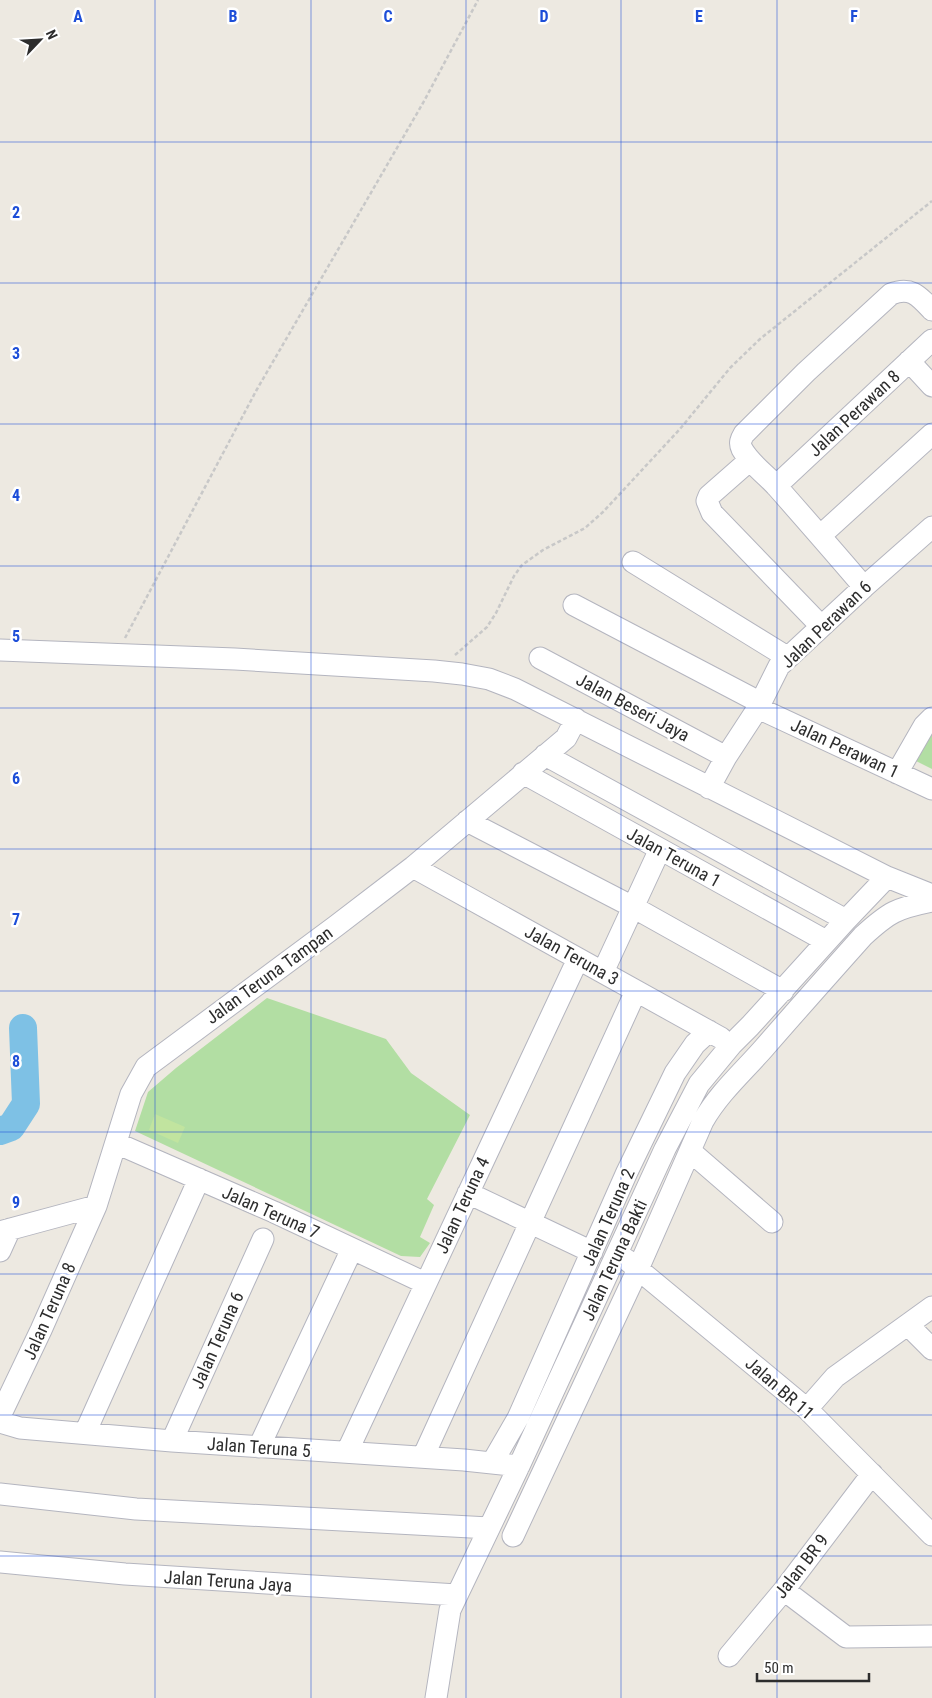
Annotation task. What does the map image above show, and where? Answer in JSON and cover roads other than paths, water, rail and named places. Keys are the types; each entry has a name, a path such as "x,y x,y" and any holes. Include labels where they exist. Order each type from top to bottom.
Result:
{"street":[{"path":"864,587 740,445 744,434 806,372 891,294 900,290 910,292 919,297 932,310"},
{"name":"Jalan Perawan 8","path":"776,486 932,340"},
{"path":"909,361 932,386"},
{"path":"820,536 932,434"},
{"path":"747,455 709,496 706,501 708,507 821,626"},
{"name":"Jalan Perawan 6","path":"709,788 787,657 932,527"},
{"path":"633,562 787,657"},
{"name":"Jalan Perawan 1","path":"574,605 760,705 932,789"},
{"path":"0,650 235,659 434,671 490,679 576,719 887,877 932,895"},
{"name":"Jalan Beseri Jaya","path":"540,658 726,758"},
{"path":"897,773 924,726 932,718"},
{"name":"Jalan Teruna Tampan","path":"96,1206 131,1094 146,1067 413,867 522,773 566,738 576,719"},
{"path":"545,755 846,920"},
{"name":"Jalan Teruna 1","path":"522,773 826,941"},
{"path":"467,821 633,907 783,990"},
{"path":"603,972 660,849"},
{"name":"Jalan Teruna 3","path":"413,867 732,1044"},
{"name":"Jalan Teruna Bakti","path":"436,1698 450,1610 519,1466 665,1149 699,1084 732,1044 887,877"},
{"path":"513,1536 638,1269 712,1105 863,936 894,911 932,901"},
{"name":"Jalan Teruna 4","path":"347,1452 578,959"},
{"path":"423,1457 636,991"},
{"name":"Jalan Teruna 2","path":"492,1463 518,1418 627,1172 674,1073 695,1044 709,1031"},
{"name":"Jalan Teruna 7","path":"116,1143 425,1283"},
{"path":"690,1151 772,1222"},
{"path":"85,1433 199,1179"},
{"path":"468,1193 592,1252"},
{"path":"0,1252 5,1230 96,1206"},
{"name":"Jalan Teruna 8","path":"0,1416 41,1330 96,1206"},
{"name":"Jalan Teruna 6","path":"172,1441 263,1239"},
{"path":"260,1447 352,1249"},
{"name":"Jalan BR 11","path":"617,1252 807,1409 932,1535"},
{"path":"807,1409 835,1377 932,1308"},
{"path":"908,1325 932,1349"},
{"name":"Jalan Teruna 5","path":"0,1422 20,1428 172,1441 423,1457 519,1466"},
{"name":"Jalan BR 9","path":"729,1656 784,1590 872,1474"},
{"path":"0,1494 136,1509 489,1528"},
{"name":"Jalan Teruna Jaya","path":"0,1562 135,1574 457,1595"},
{"path":"784,1590 846,1637 932,1636"}],"waterway":[{"path":"0,1131 11,1127 26,1104 23,1028"}]}
